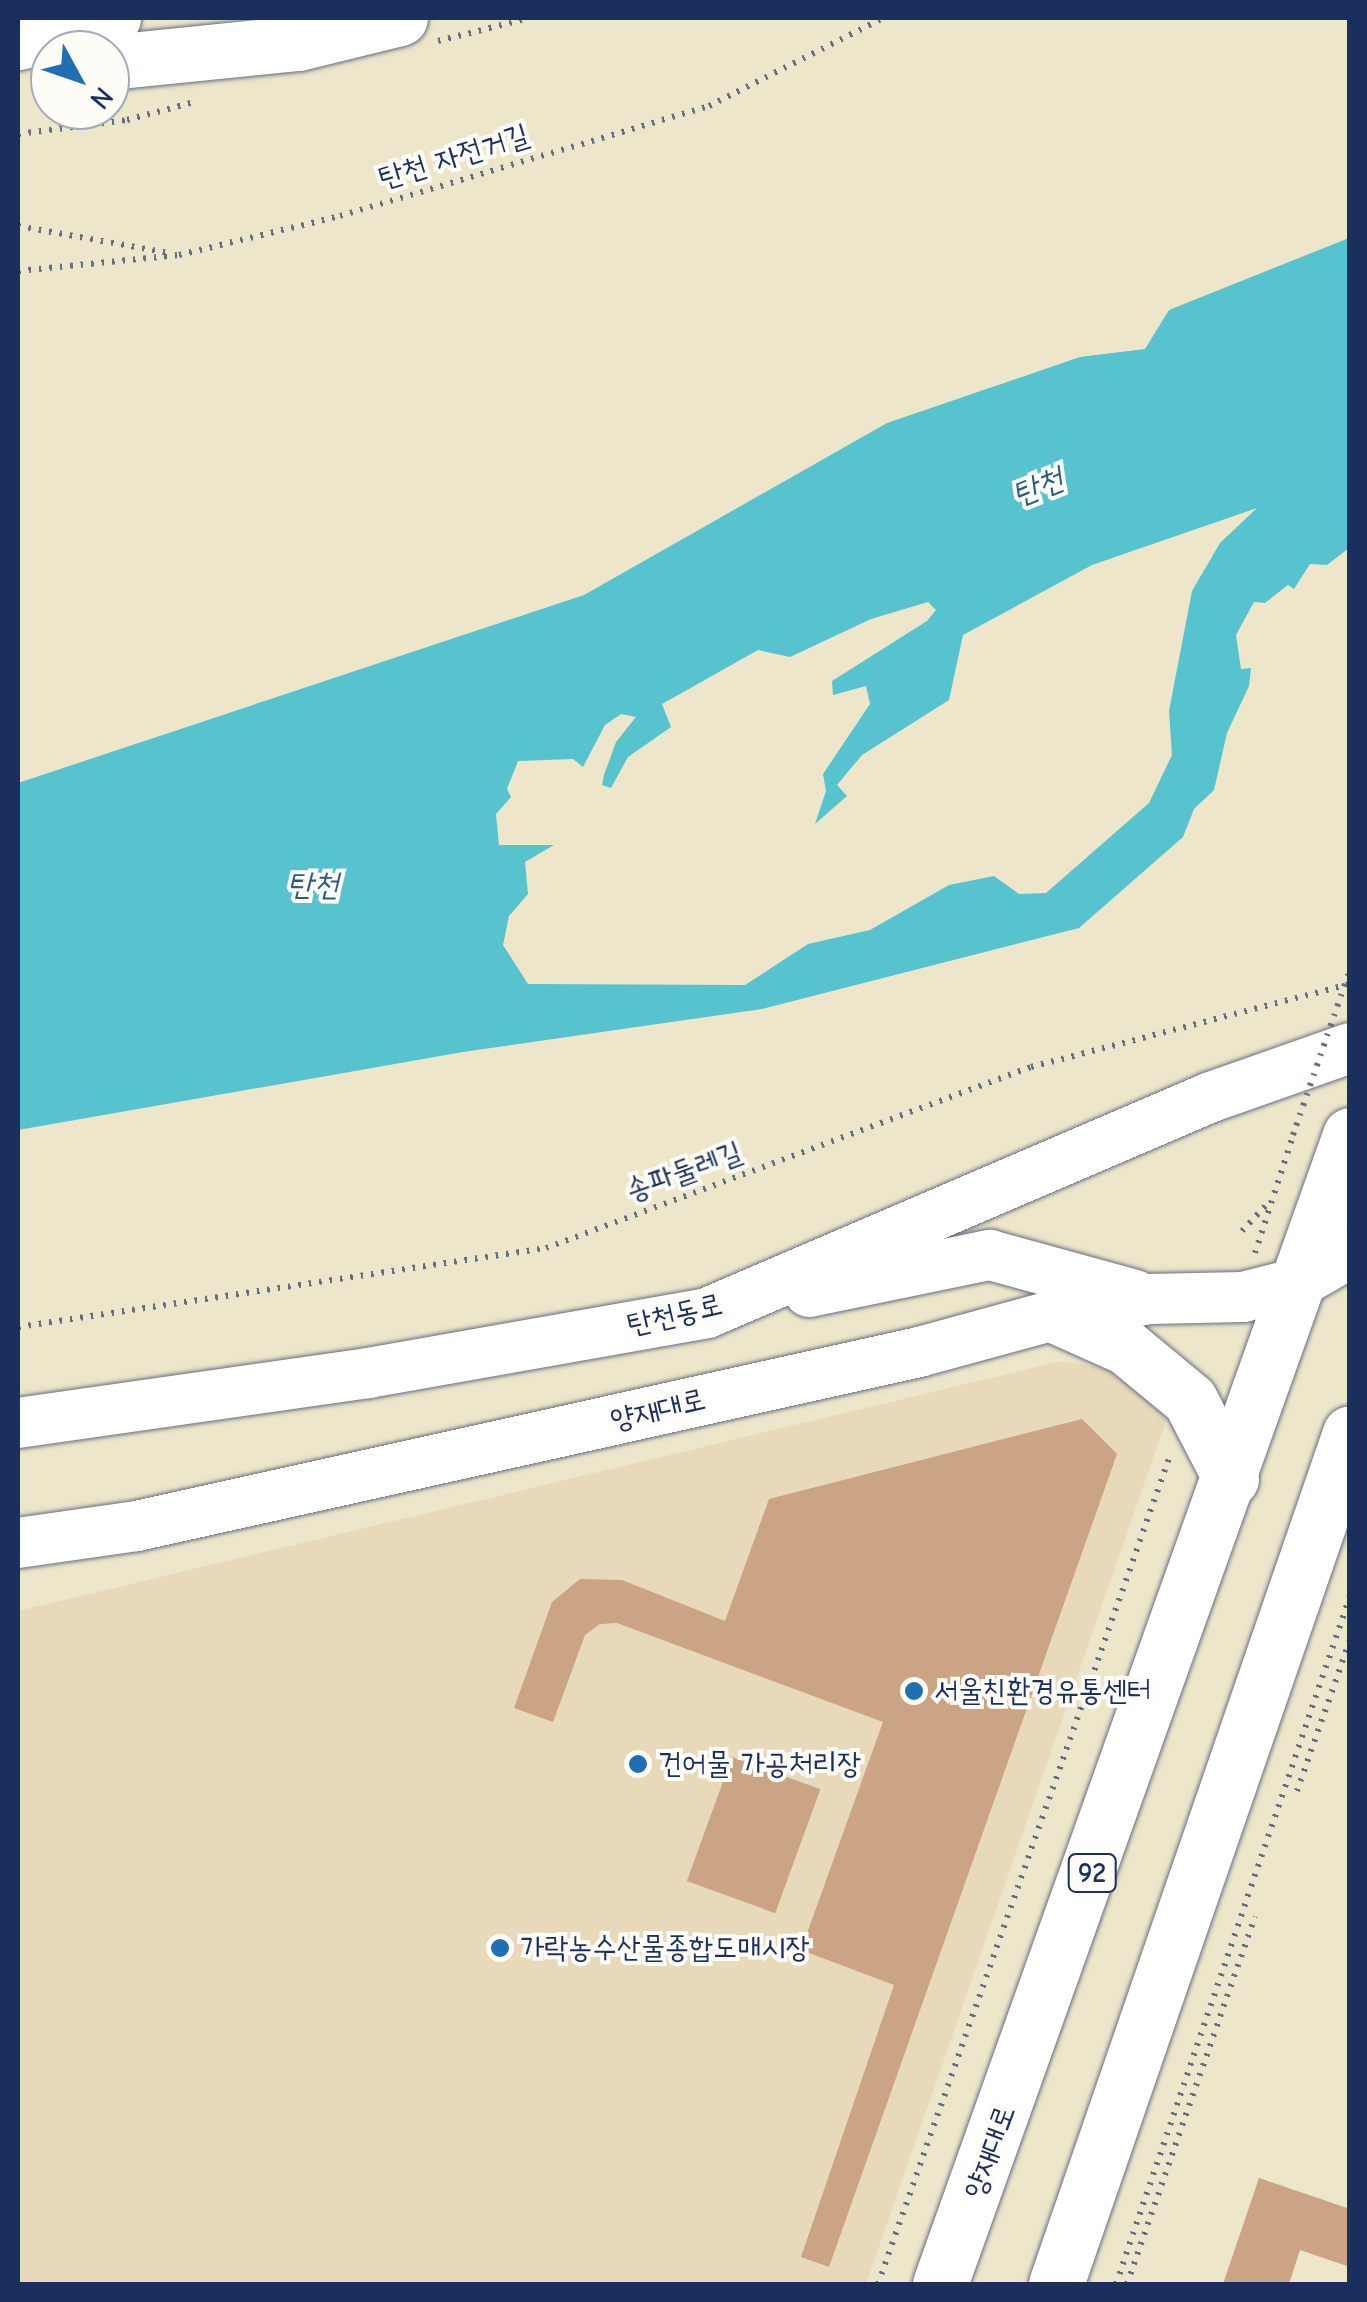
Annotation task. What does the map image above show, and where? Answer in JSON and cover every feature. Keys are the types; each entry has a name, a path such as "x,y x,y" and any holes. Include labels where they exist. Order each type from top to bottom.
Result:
{"main road":[{"path":"18,42 113,18"},
{"path":"130,60 298,43 400,18"},
{"name":"양재대로","path":"940,2284 1231,1479 1350,1135"},
{"path":"1054,1315 1126,1346 1190,1400 1231,1479"},
{"path":"1056,2284 1350,1433"}],"street":[{"name":"탄천동로","path":"18,1423 368,1373 707,1313 1211,1097 1350,1048"},
{"name":"양재대로","path":"18,1544 138,1526 919,1352 1054,1315 1150,1299 1243,1297 1298,1283 1350,1253"},
{"path":"707,1313 990,1256 1150,1299"}],"path":[{"name":"탄천 자전거길","path":"18,271 179,255 340,216 708,106 883,18"},
{"path":"18,226 179,255"},
{"path":"1242,1231 1270,1200 1350,969"},
{"name":"송파둘레길","path":"18,1327 546,1248 1031,1068 1350,984"},
{"path":"878,2284 1190,1400"},
{"path":"1116,2284 1350,1596"},
{"path":"1297,1791 1350,1640"},
{"path":"1127,2284 1255,1917"}],"shaded area":[{"name":"가락농수산물종합도매시장","path":"1062,1361 1144,1375 1166,1421 866,2284 18,2284 18,1611"}],"water":[{"name":"탄천","path":"1349,238 1349,548 1327,565 1310,564 1294,589 1288,585 1265,603 1254,602 1236,635 1241,669 1251,668 1249,686 1227,733 1214,790 1194,809 1183,837 1079,928 762,1009 463,1052 18,1130 18,783 584,595 887,423 1080,357 1145,349 1169,310","holes":["1257,508 1220,543 1192,591 1169,711 1172,755 1149,803 1046,893 1019,894 994,876 949,885 870,930 808,944 745,985 528,984 503,945 509,916 528,894 525,862 554,845 499,845 496,814 511,797 507,789 518,761 573,759 583,767 605,725 621,714 636,717 616,742 604,775 602,785 611,788 628,757 671,727 662,704 758,650 790,657 871,619 928,602 936,610 927,621 832,681 833,695 866,686 870,704 823,774 826,791 815,824 847,796 837,785 862,755 949,700 963,635 1092,565"]}],"building":[{"name":"서울친환경유통센터","path":"1082,1419 1117,1454 829,2267 801,2257 894,1985 801,1950 883,1722 617,1623 600,1624 585,1635 553,1722 514,1708 552,1602 580,1579 622,1580 725,1621 769,1499"},
{"path":"732,1757 820,1789 775,1913 687,1881"},
{"path":"1259,2178 1350,2209 1350,2267 1300,2250 1289,2284 1223,2284"}],"place":[{"name":"서울친환경유통센터","path":"914,1691"},
{"name":"건어물 가공처리장","path":"638,1764"},
{"name":"가락농수산물종합도매시장","path":"500,1948"}]}
